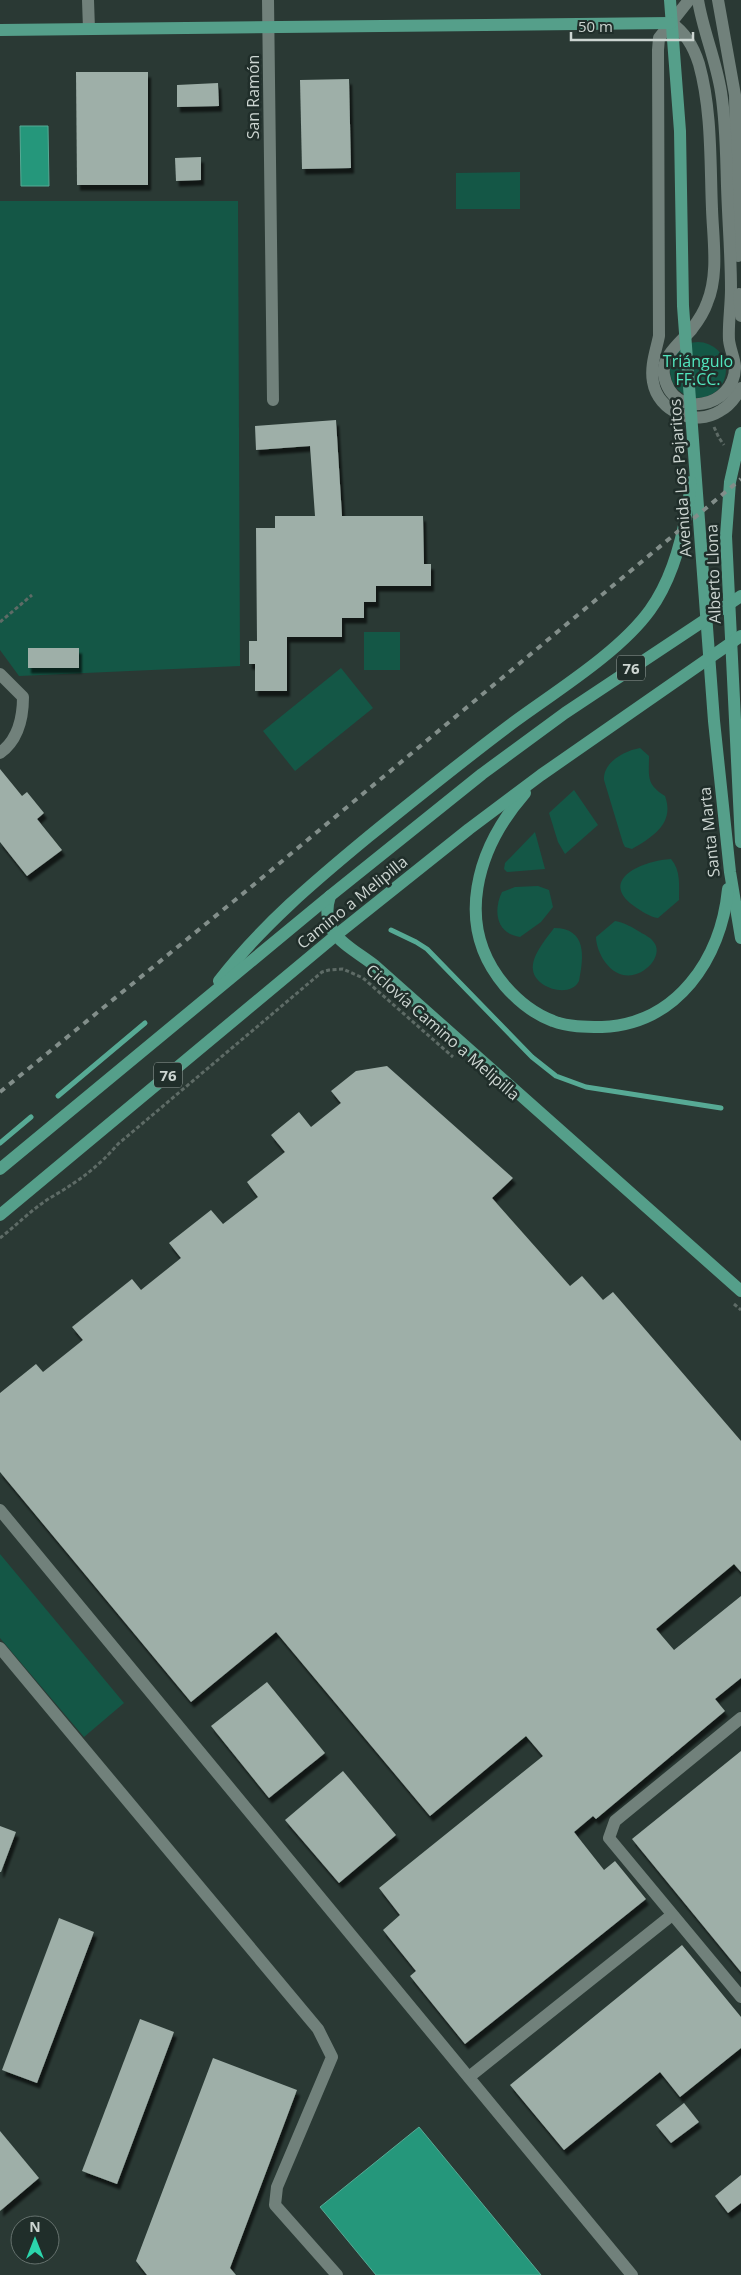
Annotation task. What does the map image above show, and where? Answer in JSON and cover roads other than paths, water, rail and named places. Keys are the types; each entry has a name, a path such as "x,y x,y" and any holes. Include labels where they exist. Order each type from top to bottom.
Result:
{"main road":[{"name":"Avenida Los Pajaritos","path":"670,0 678,82 682,176 682,271 714,721"},
{"path":"0,30 671,22"},
{"name":"Alberto Llona","path":"736,715 726,536 730,482 741,433"},
{"path":"206,999 234,961 326,872 476,751 598,660 641,621 657,600 665,583 684,527 694,445"},
{"name":"Camino a Melipilla","path":"0,1169 443,804 523,743 741,596"},
{"name":"Camino a Melipilla","path":"0,1215 335,936 462,835 541,775 741,636"},
{"path":"736,715 741,740"},
{"name":"Santa Marta","path":"736,715 741,842"},
{"name":"Santa Marta","path":"714,721 730,872 741,938"},
{"path":"541,775 516,803 493,840 481,872 475,910 480,942 491,968 514,997 540,1016 571,1026 613,1026 648,1016 667,1005 691,984 708,957 725,910 730,872"},
{"path":"330,896 326,917 335,936 374,965 741,1290"}],"street":[{"path":"88,0 89,29"},
{"name":"San Ramón","path":"268,0 273,400"},
{"path":"671,22 675,0"},
{"path":"689,0 659,38 659,336 652,381 658,397 675,413 694,417 710,416 727,406 741,388"},
{"path":"671,22 680,29 691,44 703,83 709,128 714,264 708,303 695,325 670,353 666,361 664,375 671,391 681,401 700,405 714,400 721,395 733,375 735,366 729,340 731,289 724,112 717,68 698,0"},
{"path":"718,0 735,96 739,309 741,316"},
{"path":"0,674 23,697 23,711 18,731 7,748 0,754"},
{"path":"0,1510 632,2275"},
{"path":"0,1648 318,2029 332,2057 277,2187 275,2205 337,2275"},
{"path":"741,1718 616,1822 609,1838 741,1997"},
{"path":"469,2077 672,1915"}],"waterway":[{"path":"391,930 427,949 532,1057 556,1076 586,1087 721,1108"},
{"path":"58,1096 145,1023"},
{"path":"0,1143 31,1117"}],"railway":[{"path":"0,1092 251,887 741,479"}],"park label":[{"name":"Triángulo FF.CC.","path":"698,370"}]}
